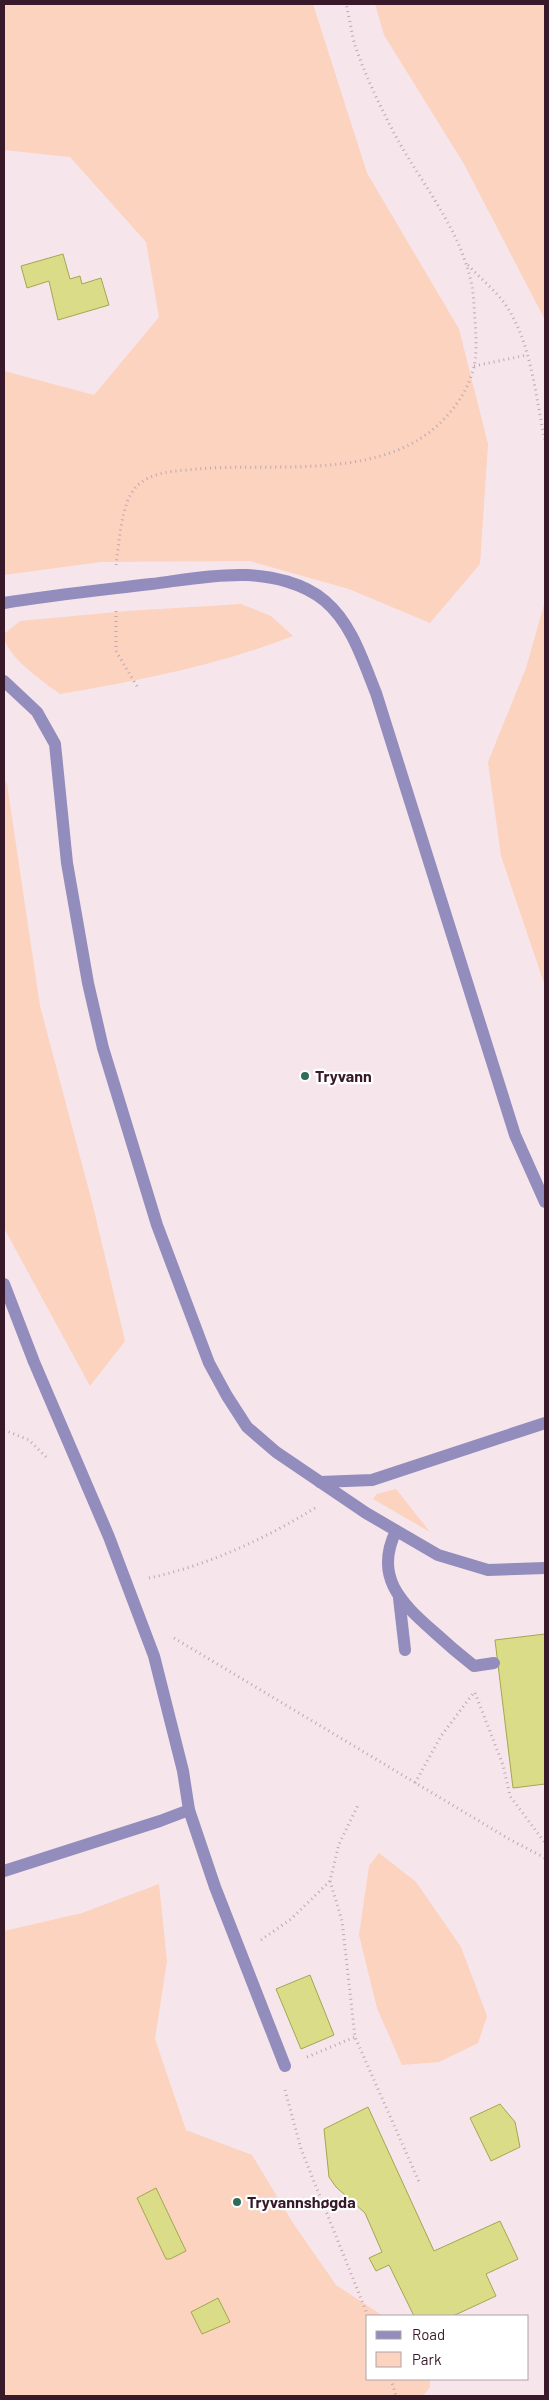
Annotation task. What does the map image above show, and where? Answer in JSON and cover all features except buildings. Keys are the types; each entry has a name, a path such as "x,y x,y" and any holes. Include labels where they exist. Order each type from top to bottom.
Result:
{"street":[{"path":"4,603 196,578 246,575 266,577 302,587 323,599 338,613 353,638 376,693 515,1136 545,1202"},
{"path":"4,681 36,712 55,744 67,863 88,983 101,1039 157,1225 185,1304 209,1363 227,1396 247,1427 276,1452 396,1531 438,1555 488,1570 545,1568"},
{"path":"4,1284 34,1362 141,1618 169,1709 183,1771 188,1810 284,2066"},
{"path":"320,1482 372,1480 545,1423"},
{"path":"396,1531 388,1547 387,1562 392,1584 399,1598 416,1616 474,1666 494,1663"},
{"path":"399,1598 404,1650"},
{"path":"4,1871 160,1821 188,1810"}],"path":[{"path":"138,688 116,651 117,620 112,589 128,500 135,488 149,477 172,472 234,466 345,464 388,454 420,439 444,419 467,388 474,366 476,342 473,288 466,264 451,226 395,134 381,104 354,42 346,4"},
{"path":"466,264 505,304 528,355 545,440"},
{"path":"474,366 528,355"},
{"path":"4,1430 29,1440 53,1466"},
{"path":"126,1582 169,1574 252,1542 338,1494"},
{"path":"141,1618 509,1839 545,1858"},
{"path":"474,1666 475,1693 503,1765 510,1796 545,1843"},
{"path":"415,1783 441,1736 475,1693"},
{"path":"359,1803 338,1844 330,1881 342,1921 355,2037 420,2184"},
{"path":"241,1952 272,1934 291,1919 330,1881"},
{"path":"355,2037 284,2066 281,2076 301,2149 368,2315"},
{"path":"391,2380 396,2396"}],"green space":[{"path":"4,4 313,4 367,173 459,329 488,444 480,564 430,623 349,589 250,561 101,562 4,575 4,371 94,395 159,317 146,242 70,157 4,150"},
{"path":"375,4 545,4 545,324 544,318 464,164 384,35"},
{"path":"545,601 545,986 501,856 488,762 526,668"},
{"path":"241,604 271,616 293,636 207,664 119,684 60,694 35,676 10,651 4,634 20,621 127,611"},
{"path":"4,779 7,784 40,1006 92,1202 125,1341 90,1386 4,1228"},
{"path":"396,1489 430,1532 373,1499 377,1494"},
{"path":"379,1853 416,1882 461,1947 487,2016 478,2043 439,2062 402,2065 377,2008 359,1935 369,1866"},
{"path":"159,1884 167,1961 155,2039 186,2130 252,2155 293,2223 336,2285 381,2315 366,2315 366,2380 430,2380 430,2387 423,2396 4,2396 4,1931 82,1913"}],"place":[{"name":"Tryvann","path":"305,1076"},
{"name":"Tryvannshøgda","path":"237,2202"}]}
